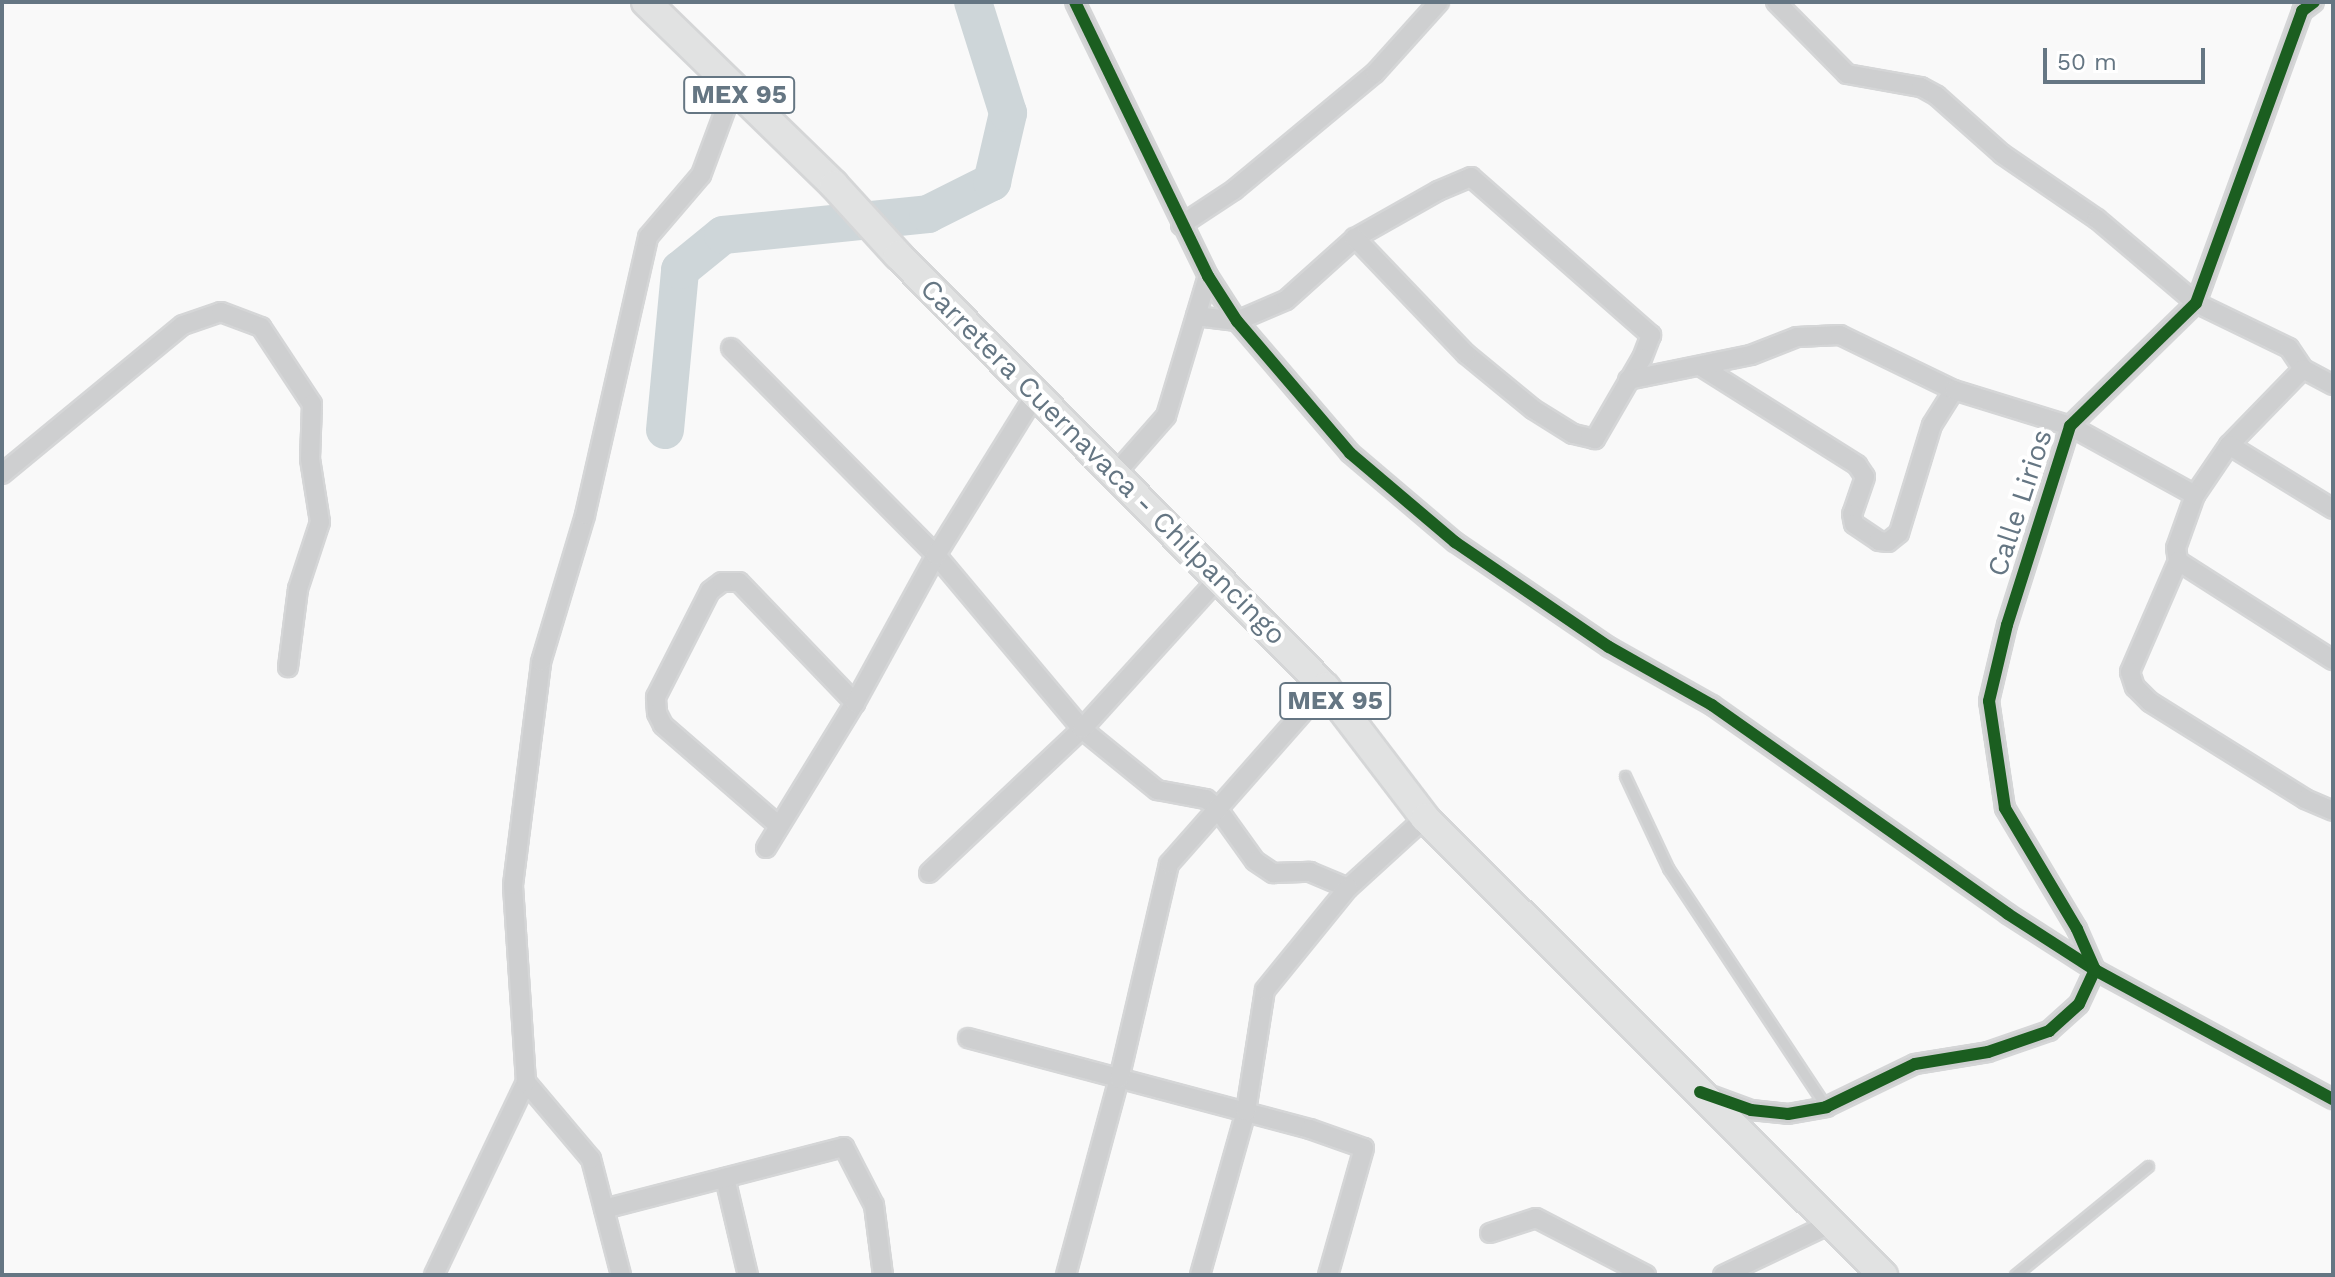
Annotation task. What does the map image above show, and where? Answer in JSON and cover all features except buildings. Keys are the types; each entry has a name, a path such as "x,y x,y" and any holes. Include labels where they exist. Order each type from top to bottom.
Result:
{"main road":[{"name":"Carretera Cuernavaca - Chilpancingo","path":"646,2 834,185 898,255 1325,687 1425,818 1883,1275"}],"street":[{"path":"1075,2 1208,276 1237,321 1350,453 1455,542 1609,647 1712,705 2008,914 2095,970 2333,1099"},
{"path":"1181,225 1234,190 1375,73 1439,2"},
{"path":"1776,2 1847,74 1921,87 1937,96 2002,154 2097,219 2196,303 2289,348 2303,369 2333,385"},
{"path":"2196,303 2302,11 2314,2"},
{"path":"434,1275 526,1082 513,885 541,662 585,515 648,237 701,175 733,89"},
{"path":"1196,316 1237,321 1286,300 1355,238 1438,191 1471,177 1651,335 1642,358 1595,439 1573,434 1533,409 1466,354 1355,238"},
{"path":"1116,473 1166,416 1208,276"},
{"name":"Calle Lirios","path":"2095,970 2077,929 2005,808 1989,701 2007,625 2070,426 2196,303"},
{"path":"2,474 183,325 221,312 261,327 312,404 310,459 320,522 298,589 288,667"},
{"path":"1628,380 1751,355 1797,337 1821,333 1840,335 1954,390 2070,426 2195,495"},
{"path":"731,348 936,555 1082,729 1157,790 1206,799 1217,808 1255,861 1273,873 1310,872 1348,888"},
{"path":"1700,366 1857,465 1865,477 1852,514 1854,524 1879,541 1888,542 1899,533 1932,425 1954,390"},
{"path":"2303,369 2229,445 2195,495 2176,548 2178,561 2130,672 2135,687 2150,702 2305,799 2332,808"},
{"path":"766,848 855,703 936,555 1036,394"},
{"path":"2229,445 2333,509"},
{"path":"2178,561 2333,660"},
{"path":"929,873 1082,729 1219,578"},
{"path":"779,826 663,725 657,713 656,697 710,591 722,582 739,582 855,703"},
{"path":"1066,1275 1119,1079 1169,864 1325,687"},
{"path":"1200,1275 1246,1111 1265,990 1348,888 1425,818"},
{"path":"1700,1092 1751,1110 1788,1114 1826,1107 1915,1064 1988,1052 2049,1031 2079,1004 2095,970"},
{"path":"968,1038 1246,1111 1364,1148 1328,1275"},
{"path":"526,1082 591,1159 621,1275"},
{"path":"604,1209 844,1147 874,1205 883,1275"},
{"path":"725,1178 748,1275"},
{"path":"1723,1275 1822,1213"},
{"path":"1490,1233 1536,1218 1646,1275"}],"lane":[{"path":"1625,776 1668,868 1826,1107"},
{"path":"2015,1275 2148,1166"}],"waterway":[{"path":"665,430 680,270 723,235 928,214 992,182 1008,113 973,2"}],"cycle path":[{"path":"1075,2 1208,276 1237,321 1350,453 1455,542 1609,647 1712,705 2008,914 2095,970 2333,1099"},
{"path":"1700,1092 1751,1110 1788,1114 1826,1107 1915,1064 1988,1052 2049,1031 2079,1004 2095,970 2077,929 2005,808 1989,701 2007,625 2070,426 2196,303 2302,11 2314,2"}]}
